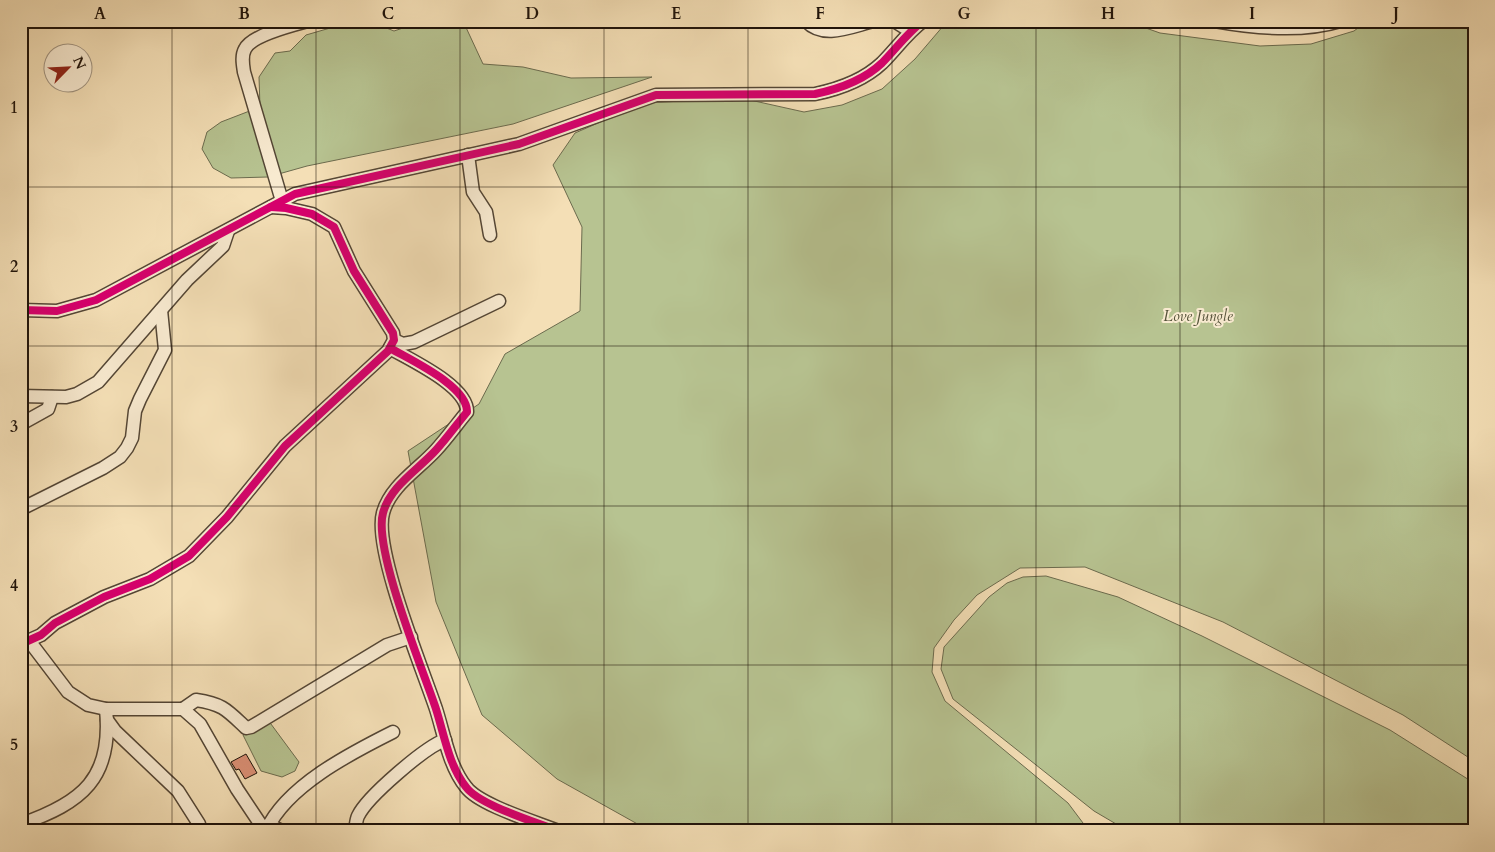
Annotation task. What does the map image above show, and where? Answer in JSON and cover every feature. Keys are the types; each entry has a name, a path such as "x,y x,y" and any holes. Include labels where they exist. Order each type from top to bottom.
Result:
{"street":[{"path":"276,204 242,59 245,48 257,38 308,21"},
{"path":"806,21 817,30 829,32 874,21"},
{"path":"894,21 910,31"},
{"path":"21,310 57,311 96,300 303,191 547,136 656,95 814,94 838,89 857,81 881,64 910,31 923,21"},
{"path":"1214,21 1236,25 1302,28 1340,21"},
{"path":"468,155 473,192 486,212 490,235"},
{"path":"276,204 312,214 334,227 354,271 394,333 392,344 374,366 285,446 227,517 189,556 150,579 104,597 55,623 25,643 68,692 106,714 183,710 196,700 214,702 226,708 246,728 251,727 387,645 411,637"},
{"path":"21,396 52,397 77,394 98,382 187,280 223,246 228,230"},
{"path":"392,344 414,342 499,301"},
{"path":"21,509 103,468 120,457 127,448 132,438 135,411 165,350 161,310"},
{"path":"392,344 457,390 468,406 467,412 436,451 397,489 382,513 383,542 411,637 445,740 466,787 474,795 515,815 558,831"},
{"path":"21,424 48,410 52,397"},
{"path":"183,710 200,724 237,789 267,829 282,831"},
{"path":"21,824 63,807 86,790 98,775 104,750 106,714"},
{"path":"106,714 115,732 178,791 199,824 200,831"},
{"path":"267,829 287,801 301,788 341,759 393,732"},
{"path":"356,831 358,815 381,790 432,744 445,740"}],"green space":[{"path":"424,21 463,21 483,64 523,67 571,78 652,77 513,124 307,166 268,177 231,178 213,168 202,149 207,132 221,122 260,107 259,77 275,53 290,51 306,35 337,26 374,23 394,31"},
{"name":"Love Jungle","path":"954,21 1126,21 1160,33 1260,46 1311,44 1354,31 1367,21 1474,21 1474,761 1403,715 1223,622 1085,567 1020,568 977,595 954,620 934,648 932,672 945,701 1068,803 1089,831 650,831 557,779 482,715 436,602 408,451 479,404 505,354 580,311 582,227 553,165 575,133 644,103 741,98 804,112 842,105 882,89 915,59 944,25"},
{"path":"1046,576 1118,597 1202,636 1390,730 1474,783 1474,831 1128,831 1094,811 953,699 941,669 944,647 989,597 1007,583 1023,577"},
{"path":"268,720 299,762 295,771 282,777 261,771 243,735"}],"building":[{"path":"246,754 257,773 245,779 239,769 236,770 231,762"}],"cycle path":[{"path":"21,310 57,311 96,300 295,194 519,144 656,95 815,94 833,90 859,79 875,69 923,21"},
{"path":"21,644 41,635 55,623 104,597 150,579 189,556 227,517 285,446 388,351 394,340 393,333 354,271 334,227 312,214 286,208 271,207"},
{"path":"390,348 448,383 465,402 467,412 436,450 392,494 383,513 382,530 392,581 436,709 451,760 460,779 473,794 495,806 558,831"}]}
